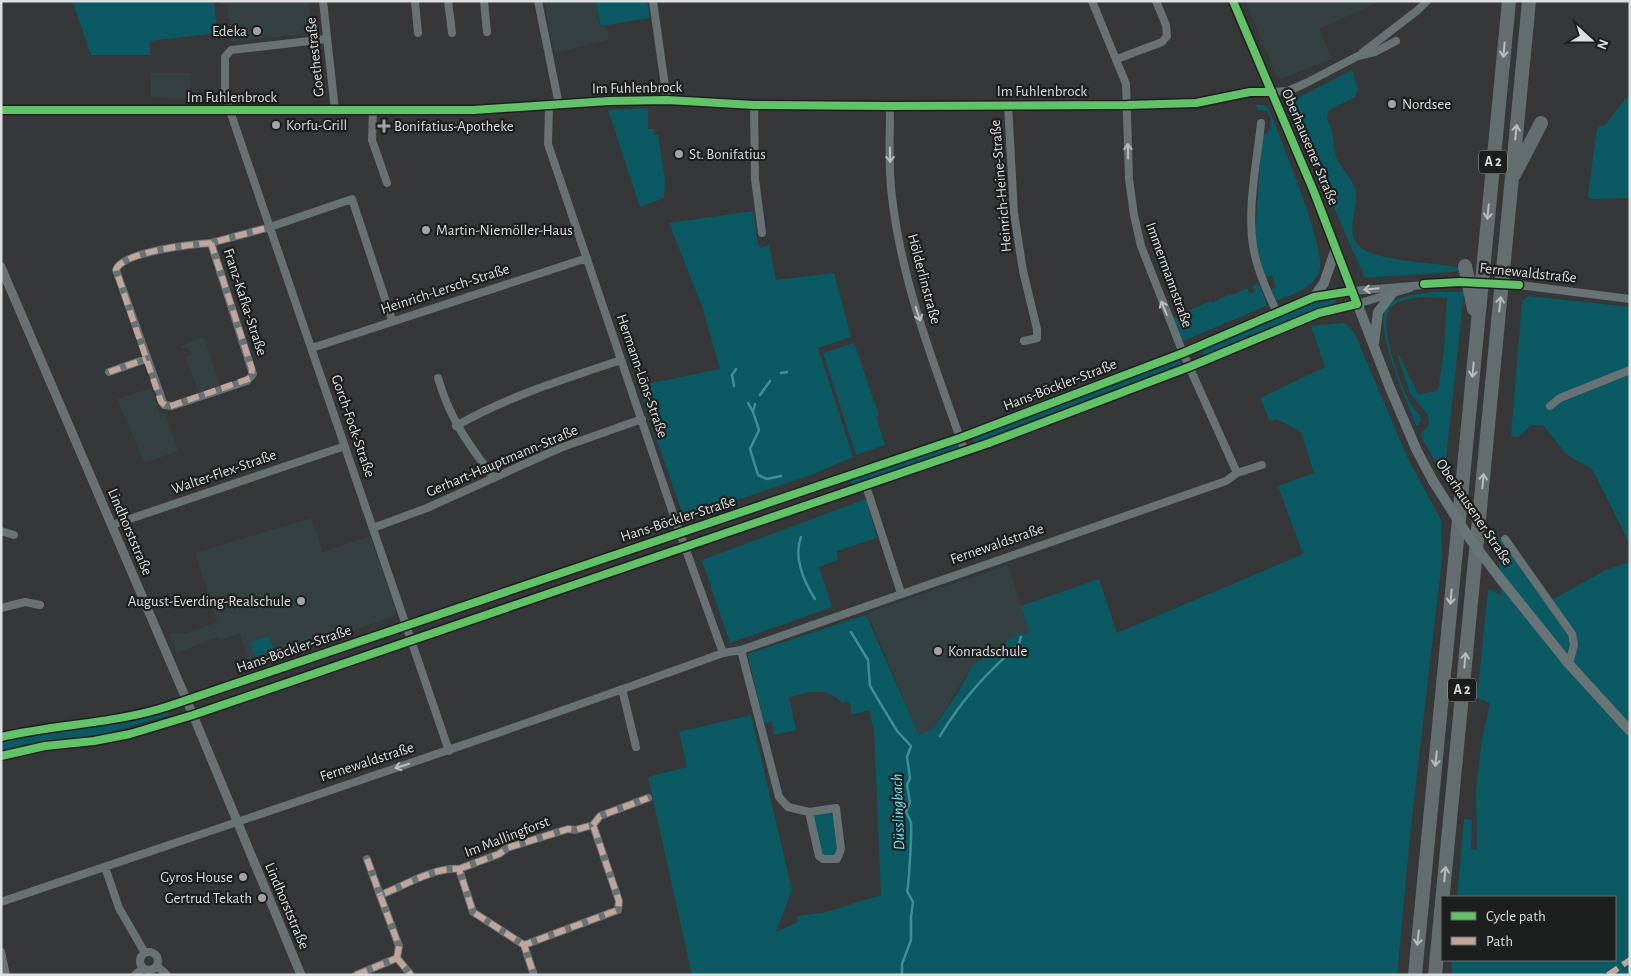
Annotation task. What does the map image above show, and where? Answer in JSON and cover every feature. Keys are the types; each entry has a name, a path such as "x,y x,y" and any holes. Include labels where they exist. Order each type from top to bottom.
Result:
{"highway":[{"name":"A 2","path":"1414,975 1509,1"},
{"name":"A 2","path":"1442,896 1529,1"},
{"path":"1512,180 1541,123"},
{"path":"1465,266 1477,322"},
{"name":"A 2","path":"1434,975 1441,904"}],"main road":[{"name":"Oberhausener Straße","path":"1232,1 1272,92 1417,451 1433,481 1470,539 1499,578 1569,664 1630,731"},
{"path":"1314,297 1324,283 1336,248"},
{"name":"Hans-Böckler-Straße","path":"1,737 135,717 960,438 1183,353 1314,297 1352,291"},
{"path":"1374,346 1378,312 1392,294"},
{"name":"Hans-Böckler-Straße","path":"1,756 45,746 94,741 130,734 193,715 965,452 1189,367 1319,313 1357,304"}],"street":[{"name":"Goethestraße","path":"323,1 335,110"},
{"path":"414,1 418,33"},
{"path":"448,1 452,33"},
{"path":"484,1 488,32"},
{"path":"538,1 559,105"},
{"path":"653,1 666,100"},
{"name":"Immermannstraße","path":"1092,1 1126,84 1129,171 1134,215 1152,277 1189,367 1237,473"},
{"path":"1116,59 1162,42 1167,36 1166,25 1156,1"},
{"path":"1272,92 1288,91 1358,56 1418,10 1426,1"},
{"name":"Im Fuhlenbrock","path":"230,111 226,91 226,53 231,50 328,39"},
{"path":"1358,56 1375,52 1396,41"},
{"name":"Im Fuhlenbrock","path":"1,110 482,110 666,100 754,104 890,106 1127,105 1196,103 1250,92 1272,92"},
{"path":"754,104 755,179 762,233"},
{"name":"Heinrich-Heine-Straße","path":"1008,105 1014,213 1023,271 1037,329 1037,338 1024,341"},
{"name":"Hermann-Löns-Straße","path":"549,106 548,144 680,533 723,653"},
{"name":"Hölderlinstraße","path":"890,106 890,184 899,245 918,315 965,452"},
{"path":"373,110 372,140 387,183"},
{"name":"Gorch-Fock-Straße","path":"230,111 407,625 448,751"},
{"path":"1261,123 1251,232 1254,252 1262,279 1277,312"},
{"name":"Franz-Kafka-Straße","path":"211,243 252,369 251,378 168,406 161,402 118,275 118,265 160,250 211,243 352,199 392,320"},
{"name":"Heinrich-Lersch-Straße","path":"312,348 392,320 587,258"},
{"name":"Lindhorststraße","path":"1,267 5,288 112,525 301,975"},
{"name":"Fernewaldstraße","path":"1352,291 1460,282 1519,285 1630,299"},
{"name":"Fernewaldstraße","path":"1357,304 1424,284"},
{"path":"109,372 146,359"},
{"path":"456,426 487,408 527,392 621,360"},
{"path":"1550,406 1560,398 1630,370"},
{"path":"438,378 448,411 456,426 494,478"},
{"name":"Gerhart-Hauptmann-Straße","path":"373,528 428,508 560,448 642,419"},
{"name":"Walter-Flex-Straße","path":"112,525 345,446"},
{"name":"Fernewaldstraße","path":"1,902 238,822 285,804 448,751 723,653 741,650 1226,482 1237,473 1262,465"},
{"path":"866,486 901,593"},
{"path":"1,531 14,535"},
{"name":"Oberhausener Straße","path":"1505,539 1572,634 1574,645 1569,664"},
{"path":"1,608 25,602 40,605"},
{"path":"741,650 779,797 788,807 809,812 836,808 841,849 837,859 823,859 819,856 809,812"},
{"path":"622,690 636,747"},
{"name":"Im Mallingforst","path":"380,895 409,885 417,879 451,868 459,869 499,854 507,848 568,829 575,830 593,825 600,816 648,798"},
{"path":"534,975 524,945 618,910 619,901 593,825"},
{"path":"367,859 398,946 397,958 411,975"},
{"path":"105,867 119,908 145,953 156,955 157,966 166,975"},
{"name":"Im Mallingforst","path":"459,869 473,912 524,945"},
{"path":"1,952 6,975"},
{"path":"143,968 140,958 145,953"},
{"path":"356,975 397,958"},
{"path":"143,968 152,970 157,966"},
{"path":"135,975 143,968"}],"shaded area":[{"path":"77,1 214,1 217,33 150,41 150,55 91,55 73,3"},
{"path":"219,1 309,1 311,33 231,42 227,4 220,4"},
{"path":"544,1 595,1 600,25 606,25 609,40 554,53"},
{"path":"595,1 647,1 650,18 601,26"},
{"path":"1245,1 1381,1 1319,29 1332,59 1281,79 1276,75"},
{"path":"1352,70 1358,89 1355,97 1328,111 1327,119 1332,130 1337,159 1352,181 1355,189 1356,197 1352,225 1356,242 1362,249 1374,254 1461,268 1463,271 1365,278 1288,103"},
{"path":"151,73 191,73 190,99 151,98"},
{"path":"1630,93 1630,198 1590,199 1588,195 1597,129 1605,125"},
{"path":"1256,105 1264,105 1269,110 1310,218 1320,260 1319,272 1312,283 1276,301 1271,290 1276,287 1272,275 1265,278 1255,237 1262,137 1270,130 1271,119 1267,111 1257,110"},
{"path":"648,108 648,129 655,129 654,135 658,135 665,180 664,198 640,207 608,110"},
{"path":"753,211 758,245 761,248 769,244 776,280 834,273 851,337 818,348 853,457 811,475 684,518 638,386 720,369 702,306 669,223"},
{"path":"1258,283 1266,301 1266,306 1183,341 1173,317 1176,316 1179,321 1184,319 1181,314 1247,288 1250,294 1255,292 1252,286"},
{"path":"1434,292 1464,292 1444,477 1422,438 1421,434 1429,424 1428,415 1410,393 1398,357 1399,355 1418,394 1438,391 1444,349 1447,298 1433,297 1403,300 1391,307 1387,314 1386,325 1391,354 1406,394 1421,418 1419,425 1416,425 1388,350 1383,321 1388,306 1399,298"},
{"path":"1529,296 1630,307 1630,544 1592,469 1567,455 1543,425 1531,425 1518,437 1511,436 1522,301"},
{"path":"1335,298 1336,303 1205,358 1201,349 1314,302"},
{"path":"1345,323 1354,332 1409,461 1441,520 1442,559 1410,835 1397,975 692,975 648,777 687,767 679,732 751,715 792,890 776,932 798,922 797,916 823,913 881,895 874,730 869,710 851,715 851,706 847,701 842,703 836,697 824,692 810,692 789,697 796,730 774,735 772,722 764,723 748,656 750,653 866,615 919,735 933,729 961,688 972,666 1018,634 1030,633 1021,606 1099,579 1117,633 1303,554 1278,486 1314,473 1301,432 1277,419 1270,421 1260,398 1325,367 1311,326"},
{"path":"204,337 220,385 199,392 185,357 192,354 189,347 182,349 181,346"},
{"path":"854,343 879,415 876,417 885,445 856,455 823,353"},
{"path":"1179,358 1182,366 974,446 971,436"},
{"path":"151,388 160,415 165,413 178,451 145,463 117,399"},
{"path":"958,444 960,449 852,488 850,479"},
{"path":"866,499 877,538 837,551 838,560 819,567 832,607 730,643 702,560"},
{"name":"August-Everding-Realschule","path":"311,518 323,552 370,536 396,611 394,616 250,667 240,633 221,640 217,637 177,653 169,633 185,634 217,622 195,553"},
{"path":"1497,534 1546,603 1606,570 1630,562 1630,975 1451,975 1452,961 1616,961 1616,896 1457,896 1464,819 1472,820 1471,849 1477,850 1476,790 1482,739 1490,704 1484,700 1477,699 1488,589 1501,595"},
{"name":"Konradschule","path":"1008,565 1030,633 1023,635 972,666 933,729 919,735 867,613"},
{"path":"269,636 274,650 255,657 250,643"},
{"path":"167,710 169,715 98,736 26,744 1,751 1,743 24,736"},
{"path":"829,811 836,826 837,846 834,856 824,856 821,854 813,815"}],"waterway":[{"path":"734,386 732,375 736,369"},
{"name":"Düsslingbach","path":"781,373 787,372"},
{"name":"Düsslingbach","path":"760,395 770,381"},
{"name":"Düsslingbach","path":"748,403 753,412"},
{"name":"Düsslingbach","path":"755,404 753,412 759,430 750,449 758,475 767,479 781,476"},
{"name":"Düsslingbach","path":"801,537 798,553 799,561 807,585 815,599"},
{"name":"Düsslingbach","path":"851,632 868,660 870,686 897,731 911,746 907,757 910,778 907,785 910,802 906,812 911,822 907,891 913,902 911,940 902,964 902,975"},
{"path":"940,736 966,698 1019,644 1021,637"}],"marked path":[{"path":"211,243 174,247 144,254 130,258 116,270 161,402 168,407 251,378 252,369 211,243 270,227"},
{"path":"109,372 146,359"},
{"path":"593,825 600,816 648,798"},
{"path":"459,869 499,854 507,848 568,829 575,830 593,825 619,901 618,910 524,945"},
{"path":"367,859 380,895"},
{"path":"397,958 399,946 380,895 429,874 449,869 459,869 473,912 524,945 534,975"},
{"path":"397,958 411,975"},
{"path":"356,975 397,958"},
{"path":"1608,975 1630,960"}],"cycle path":[{"path":"1,756 45,746 94,741 130,734 193,715 989,443 1189,367 1319,313 1357,304 1314,192 1233,1"},
{"path":"1,110 474,110 609,101 667,100 754,105 1127,105 1196,103 1250,92 1272,92"},
{"path":"1424,284 1460,282 1519,285"},
{"path":"1,737 127,717 169,706 960,438 1183,353 1314,297 1352,291"}],"place":[{"name":"Edeka","path":"257,31"},
{"name":"Nordsee","path":"1392,104"},
{"name":"Korfu-Grill","path":"276,125"},
{"name":"Bonifatius-Apotheke","path":"384,126"},
{"name":"St. Bonifatius","path":"679,154"},
{"name":"Martin-Niemöller-Haus","path":"426,230"},
{"name":"August-Everding-Realschule","path":"301,601"},
{"name":"Konradschule","path":"938,651"},
{"name":"Gyros House","path":"243,877"},
{"name":"Gertrud Tekath","path":"262,898"}]}
